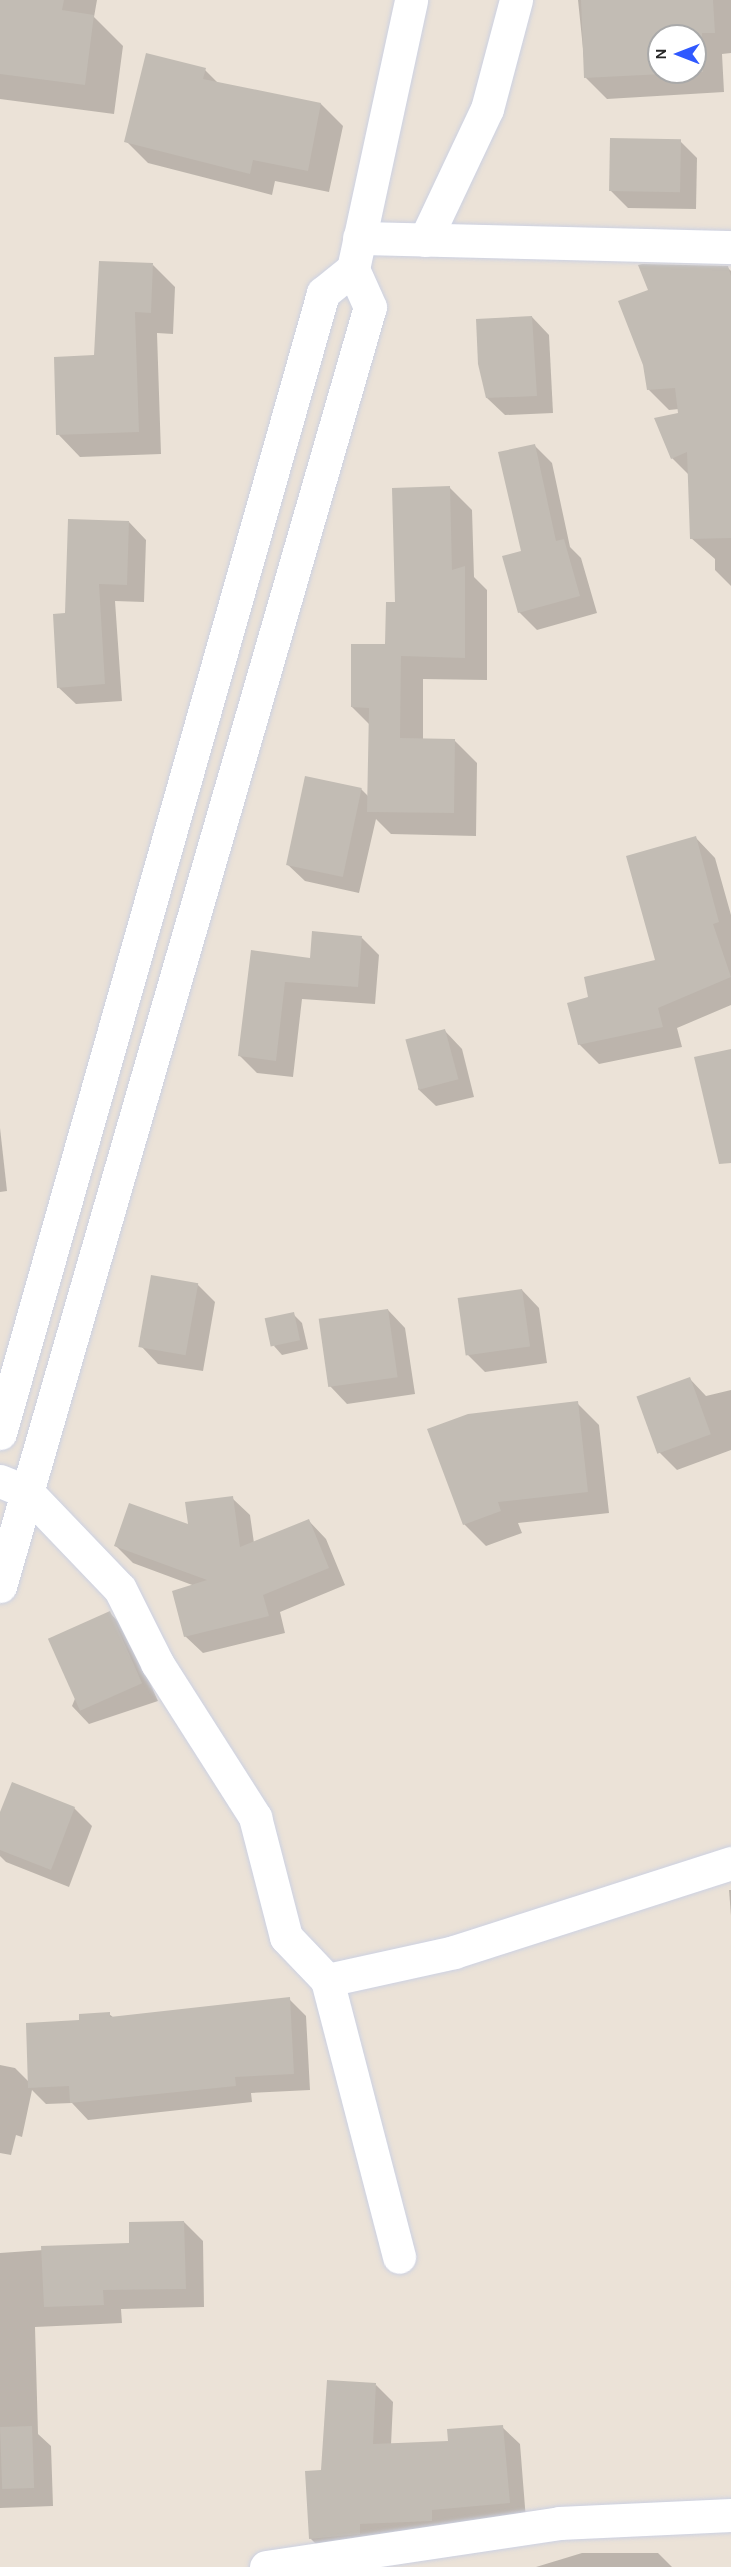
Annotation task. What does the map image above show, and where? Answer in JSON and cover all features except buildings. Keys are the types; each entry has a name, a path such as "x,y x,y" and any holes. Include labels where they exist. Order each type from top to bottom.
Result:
{"street":[{"path":"0,1586 14,1486 370,307 356,253 411,0"},
{"path":"425,240 488,109 516,0"},
{"path":"0,1433 323,293 356,253 425,240 731,247"},
{"path":"14,1486 120,1589 157,1663 255,1817 286,1936 327,1980 399,2257"},
{"path":"327,1980 454,1952 731,1863"},
{"path":"267,2567 559,2523 731,2515"}]}
